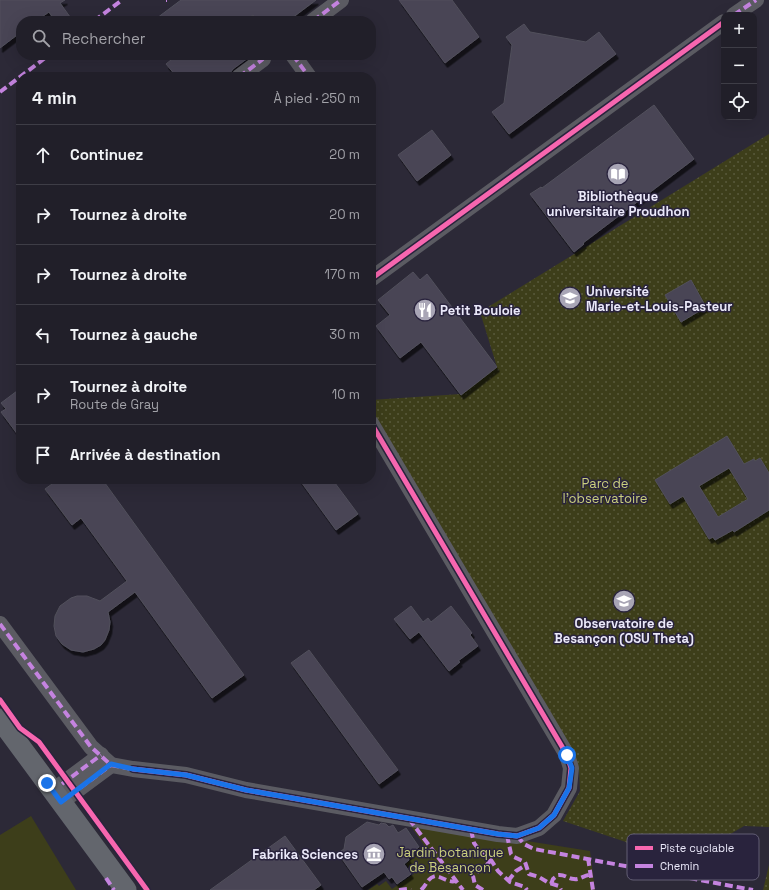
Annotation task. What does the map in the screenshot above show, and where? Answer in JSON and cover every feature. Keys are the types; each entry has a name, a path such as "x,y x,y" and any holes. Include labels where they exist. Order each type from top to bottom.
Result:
{"main road":[{"path":"0,719 62,793 126,890"}],"street":[{"path":"320,16 341,0"},
{"path":"738,12 756,0"},
{"path":"376,275 721,24"},
{"path":"246,72 262,60"},
{"path":"297,60 305,72"},
{"path":"0,624 91,747 106,760 133,769 186,775 246,790 498,834 517,836 539,828 554,815 569,788 572,768 567,755 376,431"},
{"path":"62,793 106,760"}],"green space":[{"name":"Parc de l'observatoire","path":"769,134 769,827 744,826 730,834 627,834 627,844 563,821 580,791 579,770 571,751 376,429 376,400 461,394 497,367 480,312"},
{"path":"31,816 76,890 0,890 0,835"},
{"name":"Jardin botanique de Besançon","path":"408,822 590,851 595,890 368,890 377,884 379,886 386,881 392,889 414,874 406,864 412,859 409,856 424,845"},
{"path":"769,865 769,890 763,890"}],"building":[{"path":"0,0 65,0 60,3 69,16 52,16 49,12 43,16 16,16 16,36 0,48"},
{"path":"181,0 316,0 295,16 160,16"},
{"path":"399,0 452,0 479,37 445,63"},
{"path":"524,24 530,32 586,42 599,32 616,54 509,134 492,112 504,103 512,45 506,37"},
{"path":"171,60 245,60 231,72 173,72 166,64"},
{"name":"Bibliothèque universitaire Proudhon","path":"654,105 694,159 583,243 584,244 574,252 530,194 541,187 542,188"},
{"path":"432,130 451,155 417,181 398,155"},
{"path":"413,272 420,280 427,274 497,367 461,395 421,342 400,358 376,326 390,315 378,300"},
{"path":"691,280 706,307 681,322 665,295"},
{"path":"16,392 16,432 1,412 6,409 1,403"},
{"path":"727,436 744,464 760,458 769,473 769,510 734,532 733,530 715,540 713,537 709,539 683,496 670,504 655,480","holes":["729,468 748,499 718,517 699,486"]},
{"path":"52,484 106,484 244,675 212,698 135,592 108,612 110,622 109,630 101,645 83,652 71,650 62,644 56,636 54,626 55,616 60,606 71,598 77,596 87,596 100,601 127,581 81,518 72,525 45,489"},
{"path":"303,484 336,484 358,514 336,530"},
{"path":"411,606 423,622 428,618 431,622 451,606 472,633 470,635 478,646 458,661 460,662 449,671 419,632 410,639 394,619"},
{"path":"309,650 398,770 379,784 291,663"},
{"name":"Fabrika Sciences","path":"367,822 379,825 381,823 386,824 389,827 393,825 398,833 406,828 419,847 407,856 409,860 404,864 411,874 397,884 392,877 389,879 384,872 362,887 338,853 344,849 346,837"},
{"path":"285,836 321,885 314,890 210,890"}],"marked path":[{"path":"101,16 122,0"},
{"path":"320,16 341,0"},
{"path":"738,12 756,0"},
{"path":"26,72 42,60"},
{"path":"246,72 262,60"},
{"path":"297,60 305,72"},
{"path":"0,92 16,80"},
{"path":"0,624 91,747 111,765 137,770"},
{"path":"62,784 101,755"},
{"path":"61,802 111,765"},
{"path":"409,819 463,890"},
{"path":"471,830 474,843 480,851 491,860 498,871 510,882 525,887 527,890"},
{"path":"507,835 511,854 525,862 529,874 559,886 561,890"},
{"path":"517,836 524,844 534,849 627,866"},
{"path":"588,858 593,890"},
{"path":"483,890 475,885 473,876 484,868 491,860"},
{"path":"508,881 516,871 526,865"},
{"path":"551,884 553,879 558,875 576,879 590,875"},
{"path":"421,890 430,878 435,876 450,881 456,881"},
{"path":"106,878 114,890"},
{"path":"700,880 753,890"},
{"path":"399,890 411,890"}],"cycle path":[{"path":"376,275 721,24"},
{"path":"133,769 186,775 246,790 498,834 517,836 539,828 554,815 569,788 571,768 567,755 376,431"},
{"path":"0,700 20,728 39,742 147,890"}],"place":[{"name":"Bibliothèque universitaire Proudhon","path":"618,174"},
{"name":"Université Marie-et-Louis-Pasteur","path":"570,298"},
{"name":"Petit Bouloie","path":"425,310"},
{"name":"Observatoire de Besançon (OSU Theta)","path":"624,601"},
{"name":"Fabrika Sciences","path":"374,854"}],"route":[{"path":"47,783 61,802 111,764 133,769 186,775 246,790 498,834 517,836 539,828 554,815 569,788 572,768 567,755"}]}
